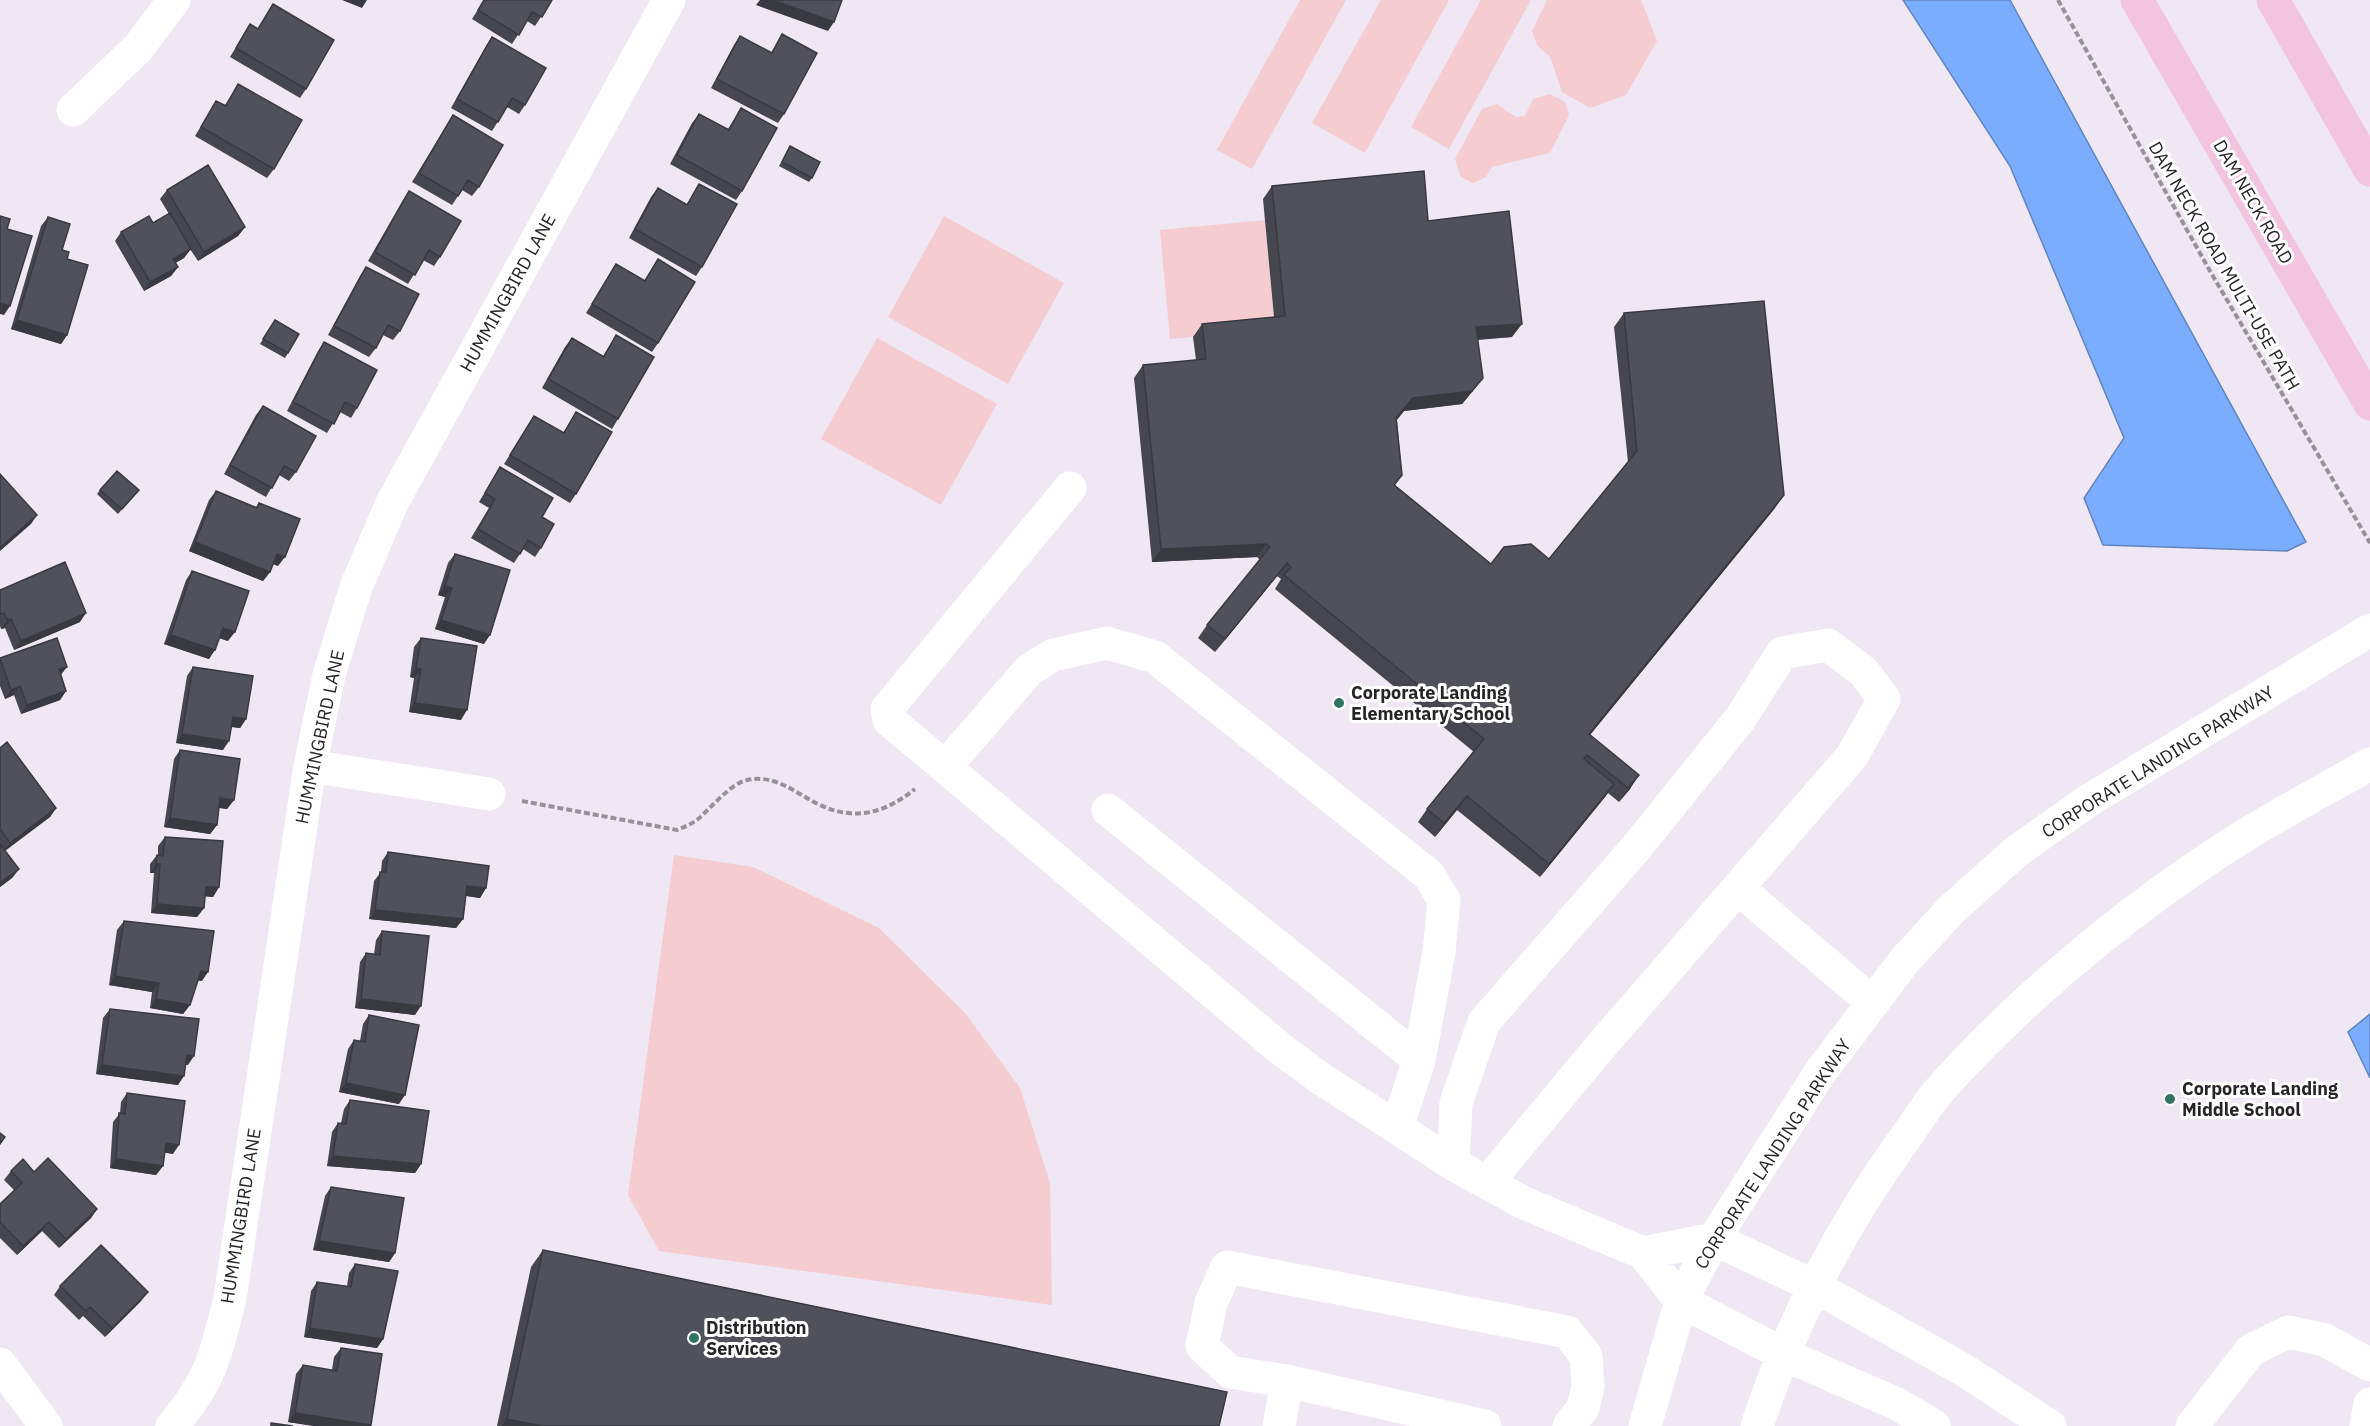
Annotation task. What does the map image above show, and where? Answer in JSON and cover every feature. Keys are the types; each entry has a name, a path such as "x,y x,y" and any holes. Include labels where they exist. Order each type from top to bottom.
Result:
{"main road":[{"name":"DAM NECK ROAD","path":"2137,0 2370,404"},
{"path":"2273,0 2370,170"}],"street":[{"path":"73,110 138,48 174,0"},
{"name":"HUMMINGBIRD LANE","path":"172,1426 192,1403 214,1364 230,1298 310,766 329,675 356,587 392,503 669,0"},
{"path":"1070,488 887,708 889,720 1282,1050 1320,1078 1453,1164 1522,1202 1643,1253 1681,1301 1785,1355 1897,1404 1934,1426"},
{"name":"CORPORATE LANDING PARKWAY","path":"1645,1426 1681,1301 1714,1239 1820,1074 1905,960 1952,909 2017,851 2088,801 2370,630"},
{"path":"939,762 1029,670 1053,655 1107,643 1155,657 1428,875 1444,900 1439,952 1419,1060 1397,1128"},
{"path":"1453,1164 1456,1103 1484,1022 1636,848 1740,719 1782,653 1828,645 1864,672 1884,699 1852,756 1487,1183"},
{"path":"1757,1426 1785,1355 1829,1259 1880,1174 1938,1093 2006,1022 2099,940 2198,865 2370,764"},
{"path":"310,766 489,794"},
{"path":"1107,810 1419,1060"},
{"path":"1738,888 1873,1003"},
{"path":"1643,1253 1714,1239 1816,1287 1962,1369 2050,1426"},
{"path":"1485,1426 1287,1381 1230,1372 1202,1346 1211,1303 1227,1267 1566,1332 1586,1356 1588,1386 1583,1408 1569,1426"},
{"path":"2192,1426 2251,1350 2288,1332 2325,1340 2370,1365"},
{"path":"0,1364 46,1426"},
{"path":"1279,1426 1287,1381"},
{"path":"2366,1426 2370,1404"}],"path":[{"name":"DAM NECK ROAD MULTI-USE PATH","path":"2058,0 2210,271 2370,543"},
{"path":"489,794 677,830 695,822 744,780 763,779 794,788 818,804 841,812 875,813 898,803 918,786 931,768 939,762"}],"shaded area":[{"path":"1300,0 1346,0 1252,169 1217,150"},
{"path":"1381,0 1449,0 1365,153 1312,123"},
{"path":"1481,0 1531,0 1449,149 1411,127"},
{"path":"1547,0 1641,0 1657,41 1626,95 1590,108 1562,92 1550,57 1537,45 1532,31"},
{"path":"1550,94 1565,102 1569,115 1550,153 1492,167 1486,177 1473,183 1461,177 1455,159 1482,109 1497,104 1516,117 1525,116 1533,99"},
{"path":"944,216 1064,283 1008,384 888,317"},
{"path":"1265,220 1275,329 1170,339 1160,230"},
{"path":"877,338 997,404 941,505 821,439"},
{"path":"674,855 753,867 879,928 965,1013 1020,1088 1050,1183 1052,1305 659,1251 628,1195"}],"water":[{"path":"1903,0 2010,0 2306,542 2287,551 2103,545 2084,498 2124,438 2010,166"},
{"path":"2370,1014 2370,1078 2348,1032"}],"building":[{"path":"484,0 552,0 542,17 532,12 519,35 478,10"},
{"path":"773,0 842,0 834,22"},
{"path":"273,4 334,40 306,89 236,48 250,24 258,29"},
{"path":"782,34 817,53 784,114 717,79 740,36 772,53"},
{"path":"492,37 546,68 525,105 512,98 498,122 457,99"},
{"path":"238,84 302,120 274,169 201,127 216,101 226,106"},
{"path":"741,108 777,128 742,191 677,155 699,114 729,130"},
{"path":"453,115 503,145 479,187 468,180 458,196 419,173"},
{"path":"790,146 820,162 812,178 782,162"},
{"path":"208,165 245,227 204,252 167,190"},
{"name":"Corporate Landing Elementary School","path":"1424,171 1428,221 1509,211 1522,324 1476,327 1483,378 1472,391 1413,398 1396,418 1402,475 1394,485 1491,564 1504,547 1531,544 1549,559 1637,451 1624,313 1764,301 1784,495 1589,734 1639,775 1628,788 1587,755 1584,759 1614,784 1549,864 1467,796 1444,823 1427,809 1484,739 1284,575 1291,567 1287,563 1225,639 1207,625 1270,547 1266,544 1161,549 1143,365 1206,359 1202,324 1285,316 1272,186"},
{"path":"699,184 737,204 702,267 635,229 658,188 687,205"},
{"path":"409,191 461,221 440,257 429,250 415,275 375,252"},
{"path":"170,213 191,249 173,259 178,267 150,282 121,232 149,216 153,223"},
{"path":"0,216 10,219 7,229 32,236 10,306 0,303"},
{"path":"48,217 70,224 62,250 69,252 67,259 88,265 67,335 17,320"},
{"path":"658,259 695,282 658,343 592,304 616,264 645,281"},
{"path":"366,267 419,294 400,331 388,325 376,348 334,326"},
{"path":"275,320 299,334 288,353 263,339"},
{"path":"616,335 654,357 618,419 548,379 572,338 604,357"},
{"path":"324,342 377,370 357,408 345,402 334,424 293,402"},
{"path":"263,406 316,436 296,472 284,466 272,488 230,465"},
{"path":"576,412 612,432 576,494 510,455 534,416 564,433"},
{"path":"500,467 553,498 542,517 554,524 541,548 528,540 520,554 478,529 495,499 485,493"},
{"path":"117,471 139,490 122,509 100,490"},
{"path":"0,474 37,515 0,548"},
{"path":"216,491 257,508 259,503 300,519 285,557 277,554 270,572 195,542"},
{"path":"455,554 510,570 490,635 441,620 452,588 445,586"},
{"path":"65,562 86,613 21,641 11,619 8,620 4,613 0,614 0,590"},
{"path":"192,571 249,591 235,632 223,628 215,650 171,635"},
{"path":"57,638 67,667 59,669 66,691 27,705 20,686 11,690 0,658"},
{"path":"421,638 477,646 467,710 415,703 421,669 416,668"},
{"path":"193,667 253,676 246,719 233,717 229,741 182,734"},
{"path":"7,742 56,808 10,843 0,829 0,748"},
{"path":"180,750 240,759 234,800 220,798 217,825 170,818"},
{"path":"165,837 223,841 219,887 206,887 204,908 157,904 160,864 156,864 157,855 163,856"},
{"path":"0,844 19,869 0,883"},
{"path":"388,852 489,866 486,888 467,886 463,919 375,910 380,872 386,872"},
{"path":"124,921 214,931 208,972 201,971 190,1005 156,999 159,983 115,976"},
{"path":"382,931 429,936 421,1006 361,999 366,953 380,955"},
{"path":"110,1009 199,1019 194,1056 187,1055 184,1076 102,1065"},
{"path":"369,1015 419,1025 405,1095 346,1083 354,1040 365,1042"},
{"path":"127,1093 185,1101 179,1145 166,1143 163,1166 116,1159 119,1113 125,1114"},
{"path":"350,1100 429,1111 421,1164 333,1156 338,1123 346,1124"},
{"path":"0,1133 5,1137 0,1144"},
{"path":"48,1158 97,1209 66,1239 49,1222 23,1246 0,1222 0,1204 22,1183 11,1171 23,1159 34,1172"},
{"path":"331,1187 404,1198 395,1253 319,1241"},
{"path":"101,1245 148,1292 112,1328 90,1307 86,1311 60,1286"},
{"name":"Distribution Services","path":"543,1250 1227,1392 1219,1426 542,1426 507,1419"},
{"path":"355,1264 398,1271 383,1339 310,1328 317,1282 351,1287"},
{"path":"341,1348 382,1354 371,1425 295,1413 303,1365 337,1371"},
{"path":"271,1423 293,1426 271,1426"}],"place":[{"name":"Corporate Landing Elementary School","path":"1339,703"},
{"name":"Corporate Landing Middle School","path":"2170,1099"},
{"name":"Distribution Services","path":"694,1338"}]}
